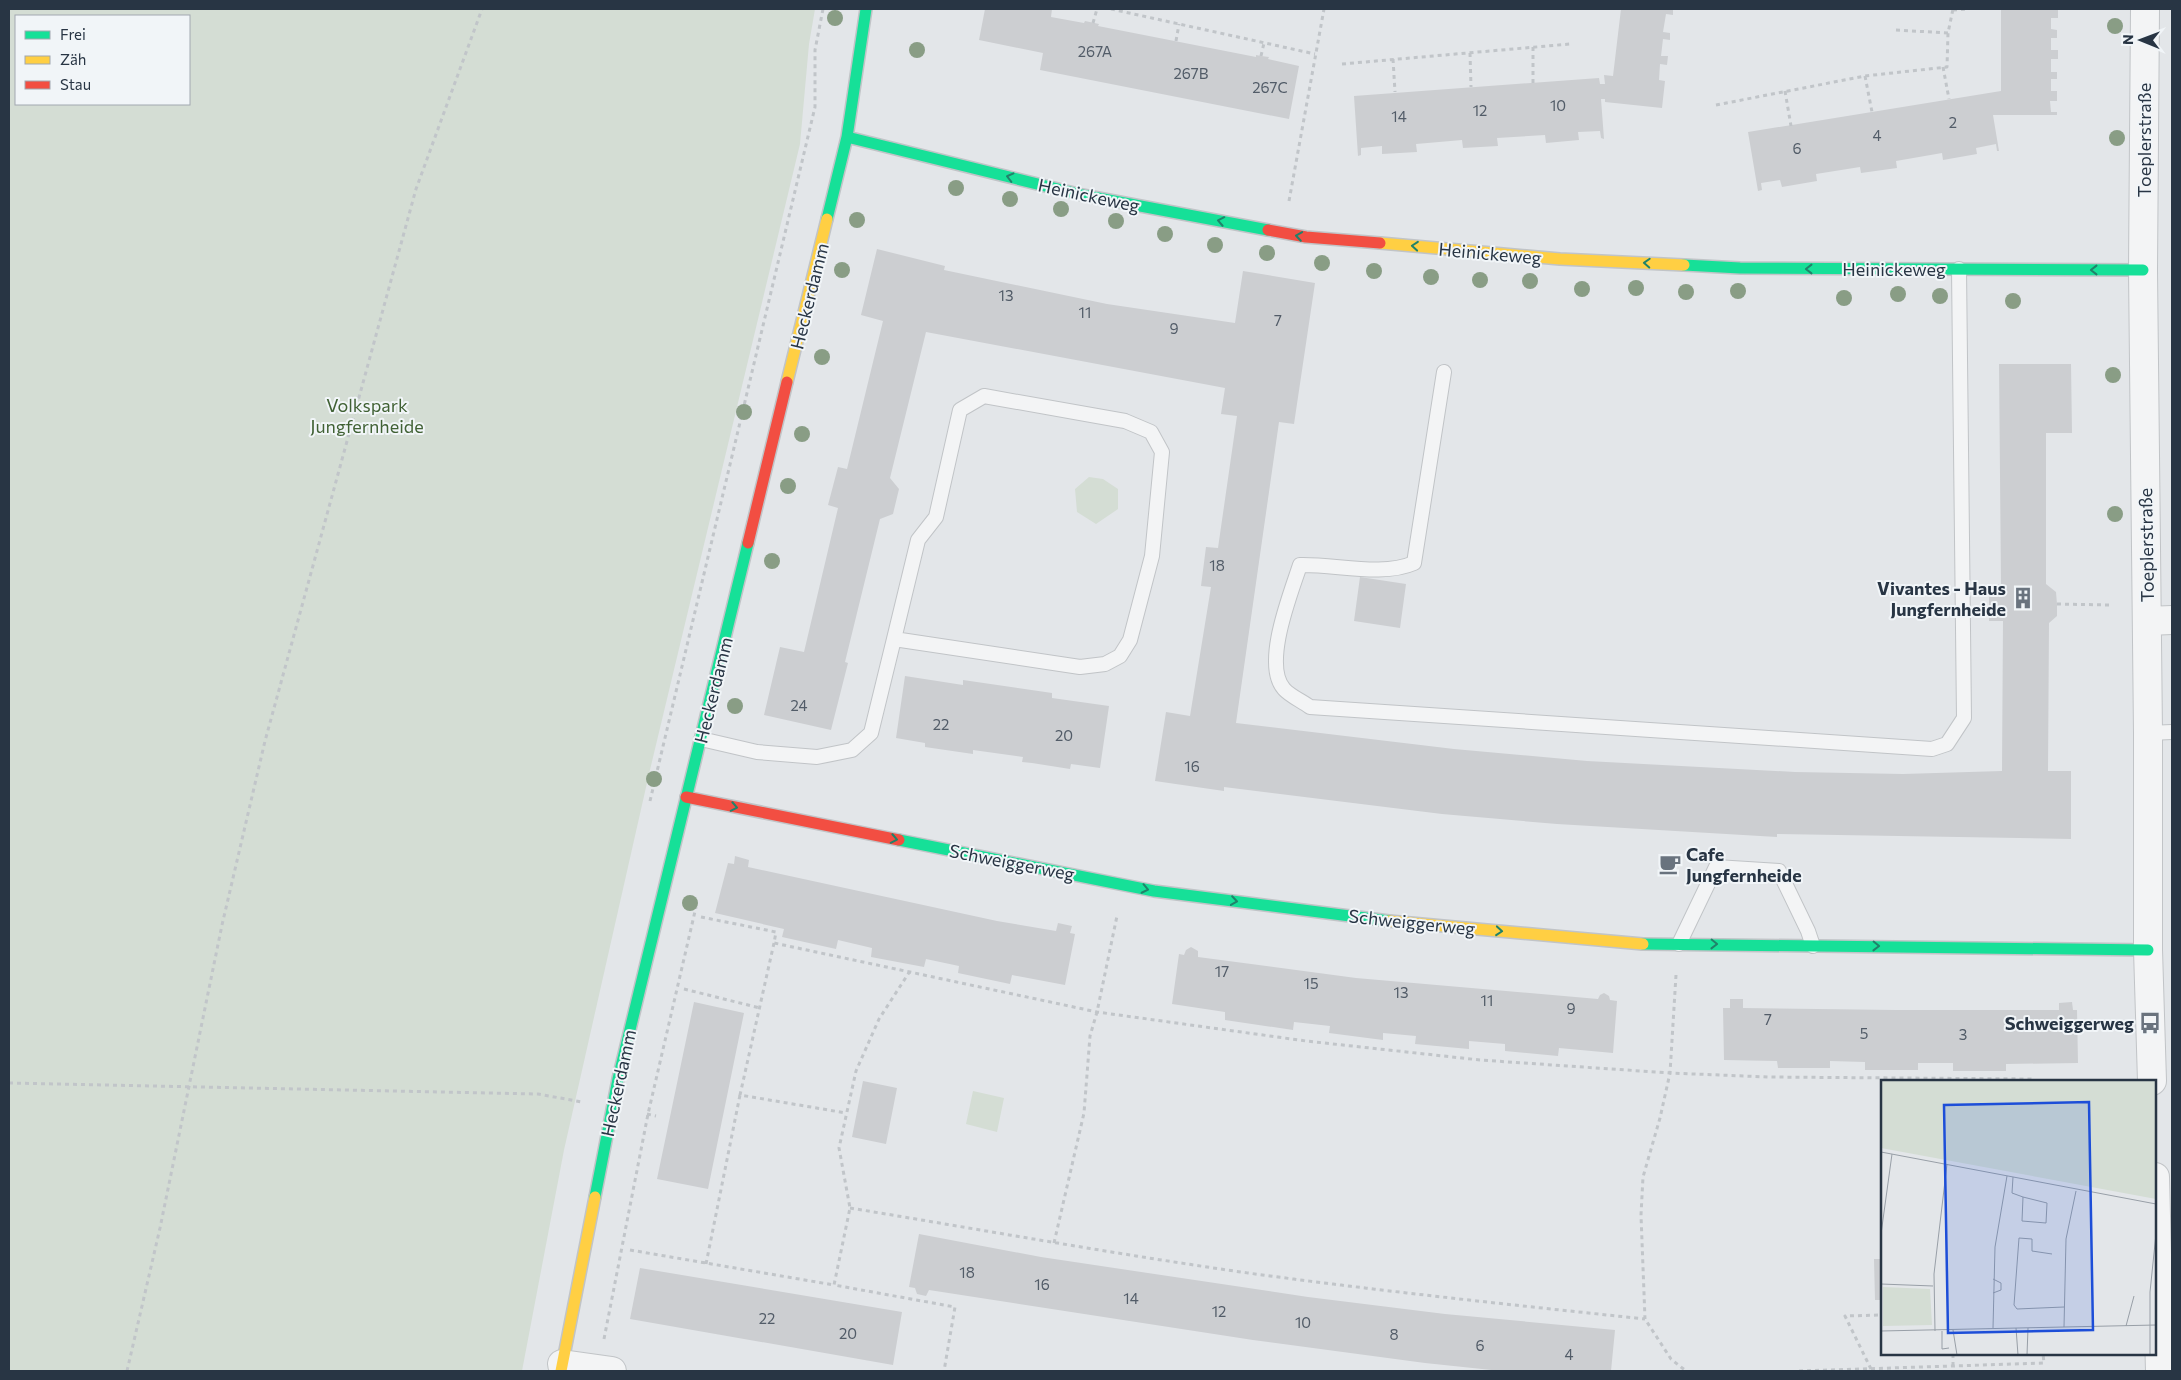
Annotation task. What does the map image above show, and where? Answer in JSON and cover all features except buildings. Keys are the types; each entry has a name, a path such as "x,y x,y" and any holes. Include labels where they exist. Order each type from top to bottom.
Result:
{"street":[{"name":"Heckerdamm","path":"562,1368 618,1079 847,138 866,9"},
{"name":"Toeplerstraße","path":"2145,9 2143,270 2160,620 2160,732 2148,950 2152,1080"},
{"name":"Heinickeweg","path":"847,138 1082,195 1284,233 1330,239 1560,259 1740,268 2143,270"},
{"name":"Schweiggerweg","path":"686,797 1162,892 1368,919 1633,944 2148,950"},
{"path":"2156,1191 2166,1332 2160,1371"},
{"path":"562,1368 607,1359"}],"lane":[{"path":"1444,372 1414,563 1403,568 1378,569 1300,565 1280,627 1274,664 1283,688 1310,707 1932,749 1946,744 1964,718 1960,270"},
{"path":"701,739 757,752 817,757 852,750 871,733 918,540 936,517 960,410 984,396 1125,422 1151,432 1162,452 1152,556 1130,640 1120,656 1105,664 1080,667 894,639"},
{"path":"1679,944 1716,867 1779,871 1808,931 1813,946"}],"path":[{"path":"127,1371 160,1228 222,925 265,741 416,189 482,9"},
{"path":"814,107 815,50 823,9"},
{"path":"1093,23 1097,9"},
{"path":"1112,9 1315,54"},
{"path":"1284,233 1324,9"},
{"path":"1716,105 1865,76 1947,67 1948,33 1953,9 1967,9"},
{"path":"1176,41 1179,24"},
{"path":"1896,30 1948,33"},
{"path":"1261,56 1264,42"},
{"path":"1342,64 1570,44"},
{"path":"1533,47 1533,83"},
{"path":"1470,52 1471,87"},
{"path":"1393,59 1395,92"},
{"path":"1943,67 1949,99"},
{"path":"1865,76 1872,112"},
{"path":"1785,91 1791,126"},
{"path":"2057,604 2110,604"},
{"path":"1054,1243 1084,1113 1090,1036 1097,1012 1123,884"},
{"path":"607,1359 648,1114 696,904"},
{"path":"701,917 776,932 740,1095 706,1264"},
{"path":"774,942 1097,1012 1306,1041 1480,1060 1670,1073 1903,1080 2032,1080"},
{"path":"1679,944 1670,1073 1660,1118 1643,1177 1641,1215 1645,1319 1671,1359 1686,1371"},
{"path":"834,1285 850,1208 839,1148 846,1113 860,1062 880,1019 910,971"},
{"path":"684,989 760,1008"},
{"path":"9,1083 538,1094"},
{"path":"740,1095 846,1113"},
{"path":"850,1208 1054,1243 1382,1291 1645,1319"},
{"path":"630,1250 955,1307 944,1371"},
{"path":"1870,1369 1845,1316 1881,1315"},
{"path":"1953,1355 1953,1366"},
{"path":"1799,1371 2044,1363 2043,1355"}],"green space":[{"name":"Volkspark Jungfernheide","path":"9,9 815,9 809,44 800,144 649,774 564,1150 522,1371 9,1371"},
{"path":"1089,477 1103,479 1118,489 1118,509 1096,524 1077,512 1075,489"},
{"path":"973,1091 1004,1098 997,1132 966,1124"}],"traffic: fast":[{"path":"827,219 847,137 866,9"},
{"path":"847,137 1082,195 1268,230"},
{"path":"1684,265 1740,268 2143,270"},
{"path":"595,1197 618,1079 748,543"},
{"path":"899,840 1154,891 1389,921"},
{"path":"1643,944 2148,950"}],"traffic: slow":[{"path":"787,382 827,219"},
{"path":"1380,243 1560,259 1684,265"},
{"path":"1389,921 1643,944"},
{"path":"561,1371 595,1197"}],"traffic: jam":[{"path":"1268,230 1306,237 1380,243"},
{"path":"748,543 787,382"},
{"path":"686,797 899,840"}],"place":[{"name":"Vivantes - Haus Jungfernheide","path":"2023,598"},
{"name":"Cafe Jungfernheide","path":"1670,864"},
{"name":"Schweiggerweg","path":"2150,1023"}]}
